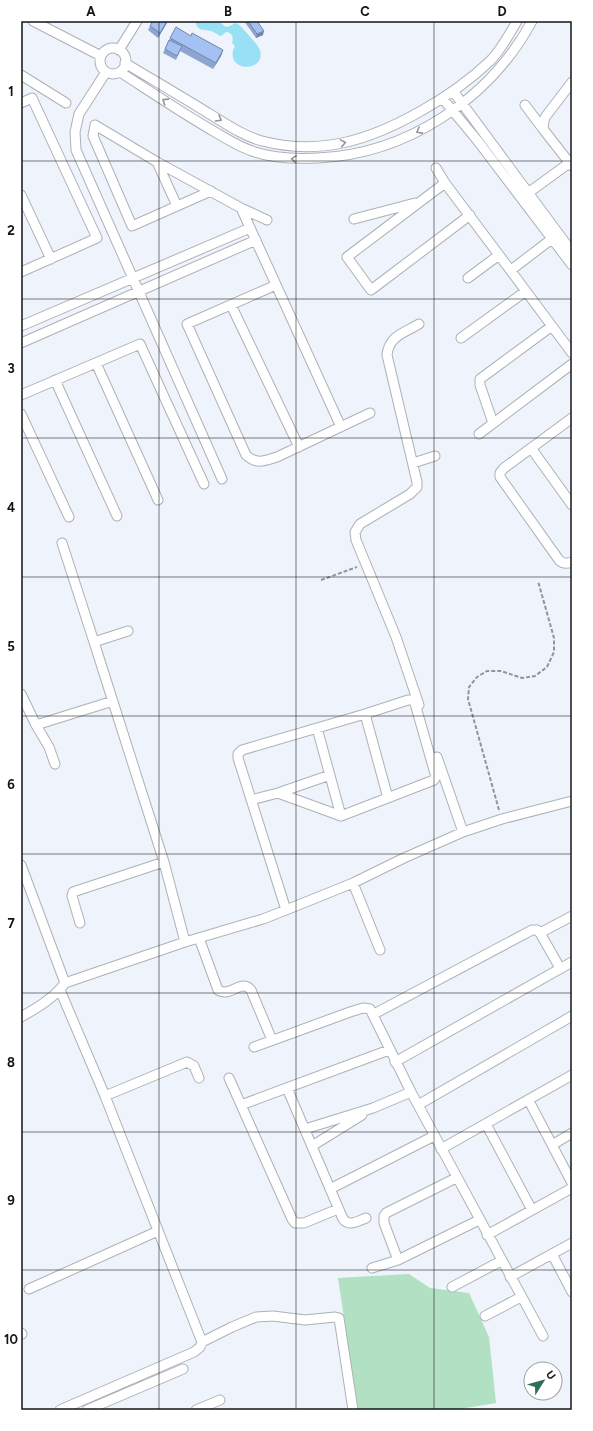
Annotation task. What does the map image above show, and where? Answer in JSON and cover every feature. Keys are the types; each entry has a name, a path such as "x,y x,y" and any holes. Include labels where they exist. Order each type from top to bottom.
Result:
{"street":[{"path":"33,21 101,56"},
{"path":"119,50 136,21"},
{"path":"126,63 120,72 113,74 106,72 101,67 102,53 109,49 116,48 124,56 126,63 239,131 261,140 280,144 321,146 361,139 384,130 454,91 490,61 507,38 516,21"},
{"path":"120,72 179,110 231,141 254,152 282,158 301,159 348,155 407,138 453,110 484,84 505,62 522,39 532,21"},
{"path":"106,72 79,114 75,132 76,150 222,479"},
{"path":"21,75 66,103"},
{"path":"543,129 546,116 572,82"},
{"path":"36,105 44,89"},
{"path":"454,91 481,137 555,236 572,252"},
{"path":"21,103 32,98 36,105 97,238 21,272"},
{"path":"443,98 453,110 481,137 528,193 572,265"},
{"path":"179,110 187,100"},
{"path":"525,105 571,163 528,193"},
{"path":"211,192 132,226 93,136 95,125 211,192 267,220"},
{"path":"157,162 177,206"},
{"path":"436,168 445,183 572,353"},
{"path":"445,183 347,257 371,290 470,215"},
{"path":"21,195 50,259"},
{"path":"354,219 419,202"},
{"path":"241,208 341,427"},
{"path":"21,326 250,228"},
{"path":"510,270 555,236"},
{"path":"21,342 256,240"},
{"path":"468,278 499,255"},
{"path":"276,285 186,324 246,455 252,460 263,462 299,447 370,413"},
{"path":"461,338 526,290"},
{"path":"231,304 299,447"},
{"path":"419,324 395,337 390,342 387,355 413,463 417,487 415,490 360,524 357,527 356,540 396,637 416,700 463,832"},
{"path":"493,423 480,385 480,379 552,326"},
{"path":"21,395 140,344 204,484"},
{"path":"96,363 158,500"},
{"path":"479,434 572,364"},
{"path":"55,380 117,516"},
{"path":"21,414 70,517"},
{"path":"572,430 569,420 501,471 500,477 559,560 562,563 567,564 572,562"},
{"path":"530,448 572,505"},
{"path":"413,463 435,456"},
{"path":"62,543 164,862 185,942"},
{"path":"94,642 128,631"},
{"path":"21,694 36,725 49,747 55,764"},
{"path":"286,910 238,758 240,752 242,750 408,700 416,700"},
{"path":"278,793 342,816 434,780 436,777 416,700"},
{"path":"36,725 113,701"},
{"path":"365,714 388,798"},
{"path":"317,728 342,816"},
{"path":"251,800 278,793 330,774"},
{"path":"21,1017 40,1006 62,987 185,942 263,919 353,882 463,832 502,819 572,801"},
{"path":"80,923 72,896 73,892 164,862"},
{"path":"21,865 62,987 202,1342"},
{"path":"353,882 380,950"},
{"path":"540,933 572,916"},
{"path":"374,1014 532,930 538,930 560,968"},
{"path":"199,938 218,990 222,993 227,993 243,986 248,987 272,1040"},
{"path":"395,1062 571,963"},
{"path":"254,1047 363,1008 370,1009 374,1014 395,1062 456,1178 543,1336"},
{"path":"418,1105 572,1016"},
{"path":"241,1105 389,1050"},
{"path":"105,1096 187,1062 194,1066 199,1078"},
{"path":"441,1149 572,1076"},
{"path":"228,1078 295,1223 304,1223 338,1209"},
{"path":"287,1088 343,1219 349,1224 366,1218"},
{"path":"305,1129 373,1108 411,1092"},
{"path":"529,1101 572,1183"},
{"path":"312,1146 373,1108"},
{"path":"486,1124 532,1210"},
{"path":"552,1145 572,1133"},
{"path":"330,1189 434,1136"},
{"path":"398,1260 384,1223 384,1216 386,1213 456,1178"},
{"path":"487,1235 572,1188"},
{"path":"372,1268 398,1260 479,1220"},
{"path":"29,1289 158,1231"},
{"path":"510,1277 572,1243"},
{"path":"552,1254 572,1292"},
{"path":"452,1287 501,1261"},
{"path":"485,1316 521,1297"},
{"path":"60,1410 77,1407 194,1352 200,1347 202,1342 232,1327 256,1317 273,1316 305,1320 337,1317 340,1320 353,1410"},
{"path":"87,1410 183,1369"},
{"path":"196,1410 220,1400"}],"path":[{"path":"321,580 366,564"},
{"path":"502,819 468,699 469,686 477,677 487,671 501,671 522,678 535,676 547,667 554,652 554,638 538,581"}],"green space":[{"path":"409,1274 430,1288 469,1293 489,1337 496,1403 454,1410 358,1410 338,1278"}],"water":[{"path":"195,21 218,21 226,27 235,23 238,24 260,50 260,58 257,63 245,67 239,65 234,61 233,54 235,46 232,43 233,37 231,34 226,32 221,36 211,31 201,29 196,25"}],"building":[{"path":"153,21 167,21 160,33 150,26"},
{"path":"248,21 257,21 264,31 257,34"},
{"path":"176,27 191,36 192,33 223,50 216,63 170,38"},
{"path":"169,40 182,46 177,56 165,49"}]}
